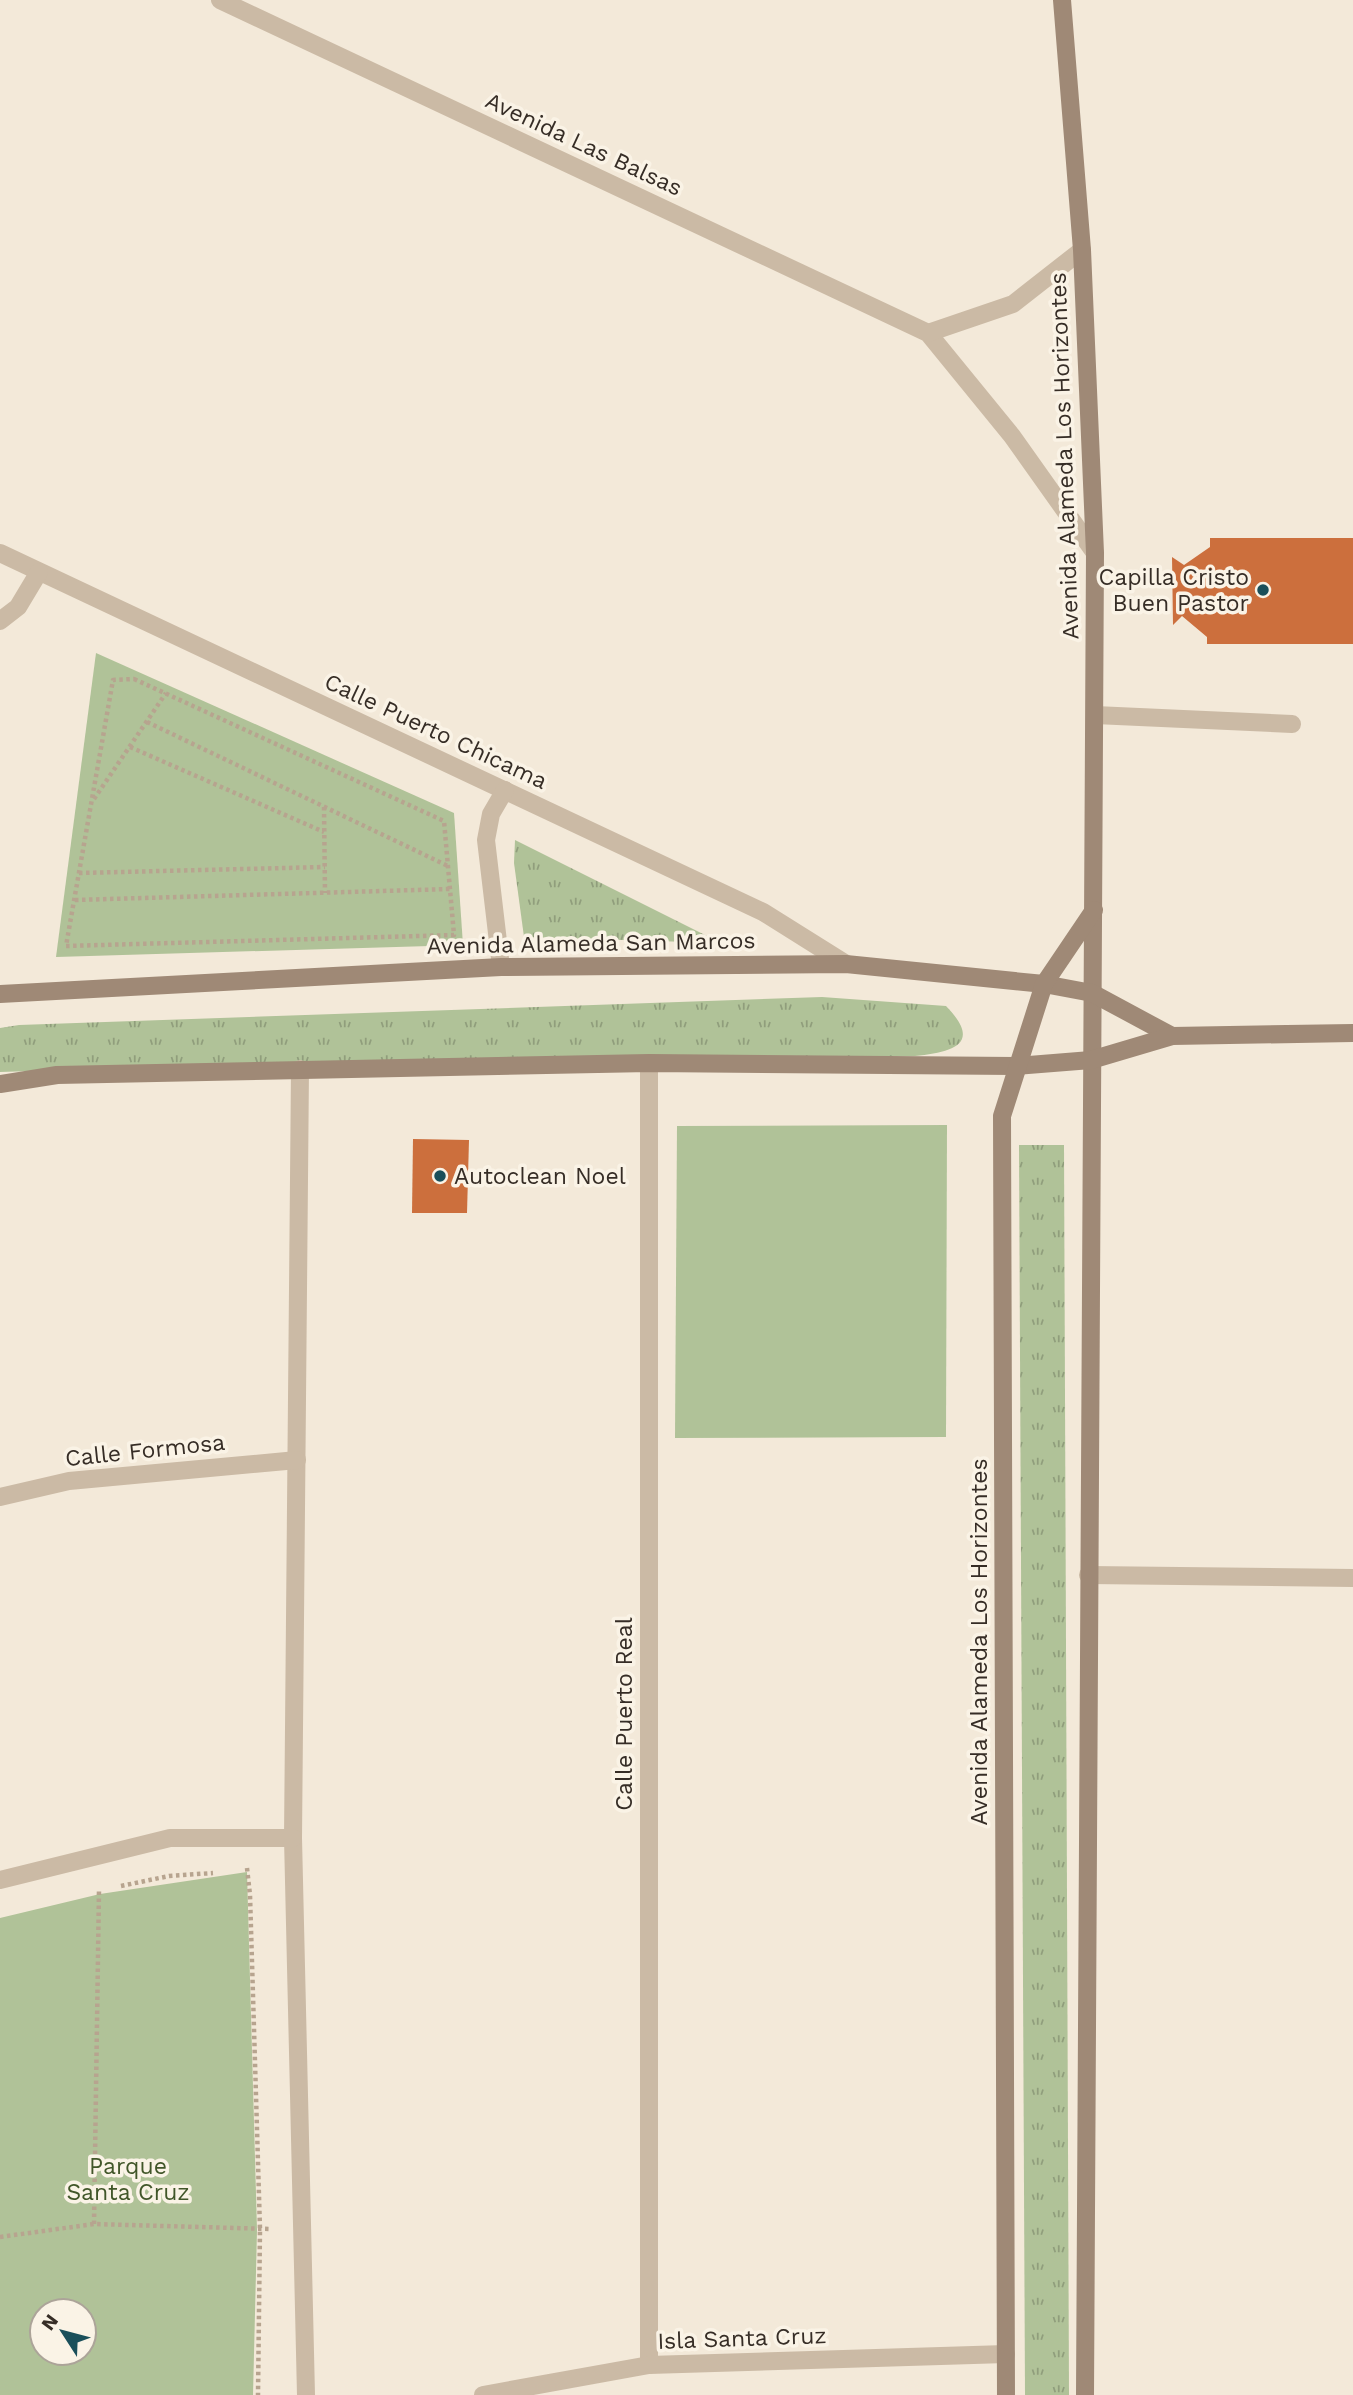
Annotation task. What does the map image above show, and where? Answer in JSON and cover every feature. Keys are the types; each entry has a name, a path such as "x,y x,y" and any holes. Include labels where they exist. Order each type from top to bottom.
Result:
{"main road":[{"name":"Avenida Alameda Los Horizontes","path":"1062,0 1082,250 1095,553 1085,2395"},
{"name":"Avenida Alameda Los Horizontes","path":"1006,2395 1002,1116 1015,1066 1044,984 1094,910"},
{"name":"Avenida Alameda San Marcos","path":"0,994 501,967 846,964 1044,984 1092,993 1172,1035"},
{"name":"Avenida Alameda San Marcos","path":"0,1084 57,1075 300,1069 649,1063 1015,1066 1091,1060 1172,1035 1353,1032"}],"street":[{"name":"Avenida Las Balsas","path":"220,0 928,332 1012,436 1095,553"},
{"path":"928,332 1013,304 1082,250"},
{"name":"Calle Puerto Chicama","path":"0,553 763,912 846,964"},
{"path":"0,621 18,607 39,572"},
{"path":"1095,715 1292,724"},
{"path":"501,967 486,840 491,814 505,790"},
{"name":"Calle Puerto Real","path":"649,1063 649,2365"},
{"path":"300,1069 293,1838 306,2395"},
{"name":"Calle Formosa","path":"0,1497 69,1482 297,1460"},
{"path":"1088,1575 1353,1578"},
{"path":"0,1880 170,1838 293,1838"},
{"name":"Isla Santa Cruz","path":"483,2395 649,2365 1006,2354"}],"path":[{"path":"134,678 444,821 454,935 66,946 91,803 113,680 134,678"},
{"path":"91,803 166,693"},
{"path":"147,722 448,866"},
{"path":"130,747 324,832"},
{"path":"324,807 325,893"},
{"path":"79,873 325,867"},
{"path":"75,900 450,889"},
{"path":"87,1893 169,1876 219,1872"},
{"path":"239,1872 247,1872 250,1895 260,2229 258,2395"},
{"path":"94,2224 99,1890"},
{"path":"0,2237 94,2224 260,2229 302,2227"}],"green space":[{"path":"96,653 454,813 463,945 56,957"},
{"path":"515,840 721,943 524,937 514,863"},
{"path":"822,997 946,1006 957,1019 962,1029 962,1037 959,1044 951,1048 915,1056 0,1072 0,1028 19,1025"},
{"path":"947,1125 946,1437 675,1438 677,1126"},
{"path":"1019,1145 1064,1145 1069,2395 1025,2395"},
{"name":"Parque Santa Cruz","path":"247,1872 257,2230 253,2395 0,2395 0,1918 100,1894"}],"building":[{"name":"Capilla Cristo Buen Pastor","path":"1210,538 1353,538 1353,644 1207,644 1207,637 1182,616 1173,625 1172,557 1184,565 1210,547"},
{"name":"Autoclean Noel","path":"413,1139 469,1140 467,1213 412,1213"}],"place":[{"name":"Capilla Cristo Buen Pastor","path":"1263,590"},
{"name":"Autoclean Noel","path":"440,1176"}]}
